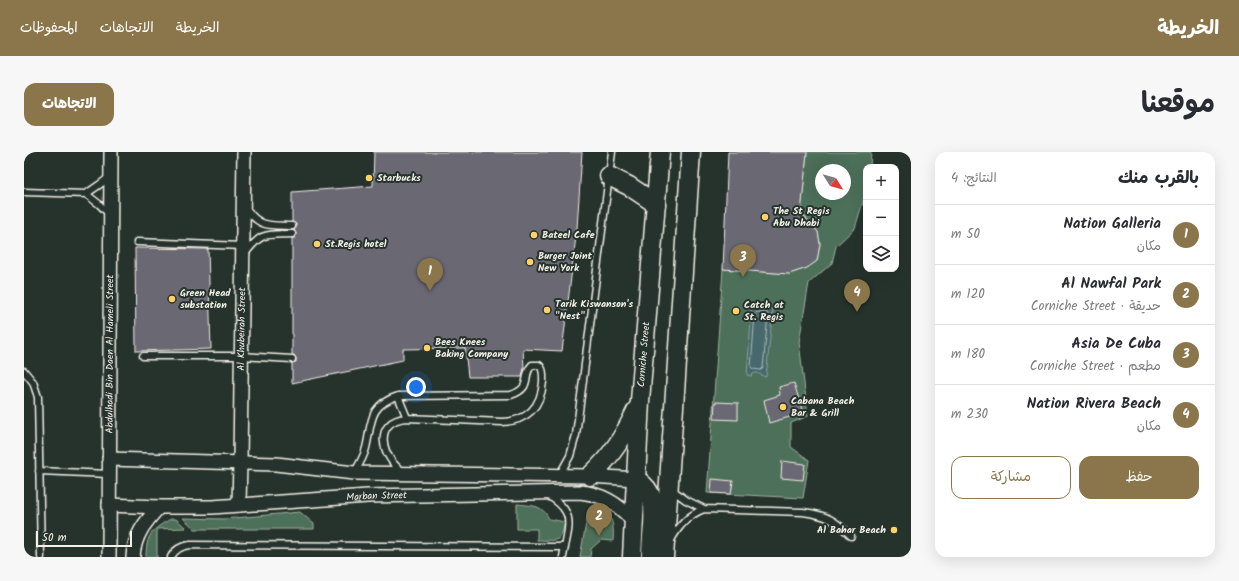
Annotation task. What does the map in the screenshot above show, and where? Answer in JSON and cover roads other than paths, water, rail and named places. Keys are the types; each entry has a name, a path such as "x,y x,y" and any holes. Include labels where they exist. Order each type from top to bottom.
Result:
{"main road":[{"name":"Corniche Street","path":"632,557 640,401 660,152"},
{"path":"660,554 669,487 691,152"},
{"path":"609,176 629,186 656,204"},
{"path":"590,476 606,461 621,440 640,401"},
{"path":"636,479 646,486 652,499 660,554"}],"street":[{"name":"Abdulhadi Bin Daen Al Hameli Street","path":"109,557 111,152"},
{"name":"Al Khubeirah Street","path":"239,505 244,152"},
{"path":"110,459 276,464 354,473 590,476 636,479"},
{"name":"Marban Street","path":"109,505 159,508 212,507 368,496 580,492 603,496 623,510 634,523"},
{"path":"133,557 134,546 141,529 159,508"}],"lane":[{"path":"559,476 569,459 576,435 612,152"},
{"path":"86,194 111,176"},
{"path":"24,192 86,194 111,216"},
{"path":"244,207 259,222 264,224 292,226"},
{"path":"137,242 243,251 260,237 265,235 292,234"},
{"path":"143,356 242,356 292,359"},
{"path":"354,473 365,453 372,417 375,411 385,401 398,396 511,395 524,387 528,370 532,365 539,365 543,370 543,385 540,398 532,410 518,419 502,422 407,418 395,420 390,423 386,428 383,438 385,450 392,461 408,474"},
{"path":"24,371 34,382 37,392 41,557"},
{"path":"398,396 407,418"},
{"path":"39,470 110,474"},
{"path":"669,487 686,500 704,509 814,513 825,516 838,524 852,536"},
{"path":"540,492 558,502 565,509 567,514 569,525 563,557"},
{"path":"660,554 682,523 686,519 704,509"},
{"path":"171,557 180,547 190,545 565,547"}],"water":[{"path":"752,307 773,309 766,377 757,373 751,376 747,375"}],"place":[{"name":"Starbucks","path":"369,178"},
{"name":"The St Regis Abu Dhabi","path":"765,217"},
{"name":"Bateel Cafe","path":"534,235"},
{"name":"St.Regis hotel","path":"317,244"},
{"name":"Burger Joint New York","path":"530,262"},
{"name":"Asia De Cuba","path":"743,277"},
{"name":"Nation Galleria","path":"430,291"},
{"name":"Green Head substation","path":"172,299"},
{"name":"Tarik Kiswanson's \"Nest\"","path":"547,310"},
{"name":"Catch at St. Regis","path":"736,311"},
{"name":"Nation Rivera Beach","path":"857,312"},
{"name":"Bees Knees Baking Company","path":"427,348"},
{"name":"Cabana Beach Bar & Grill","path":"783,407"},
{"name":"Al Bahar Beach","path":"894,530"},
{"name":"Al Nawfal Park","path":"599,536"}]}
